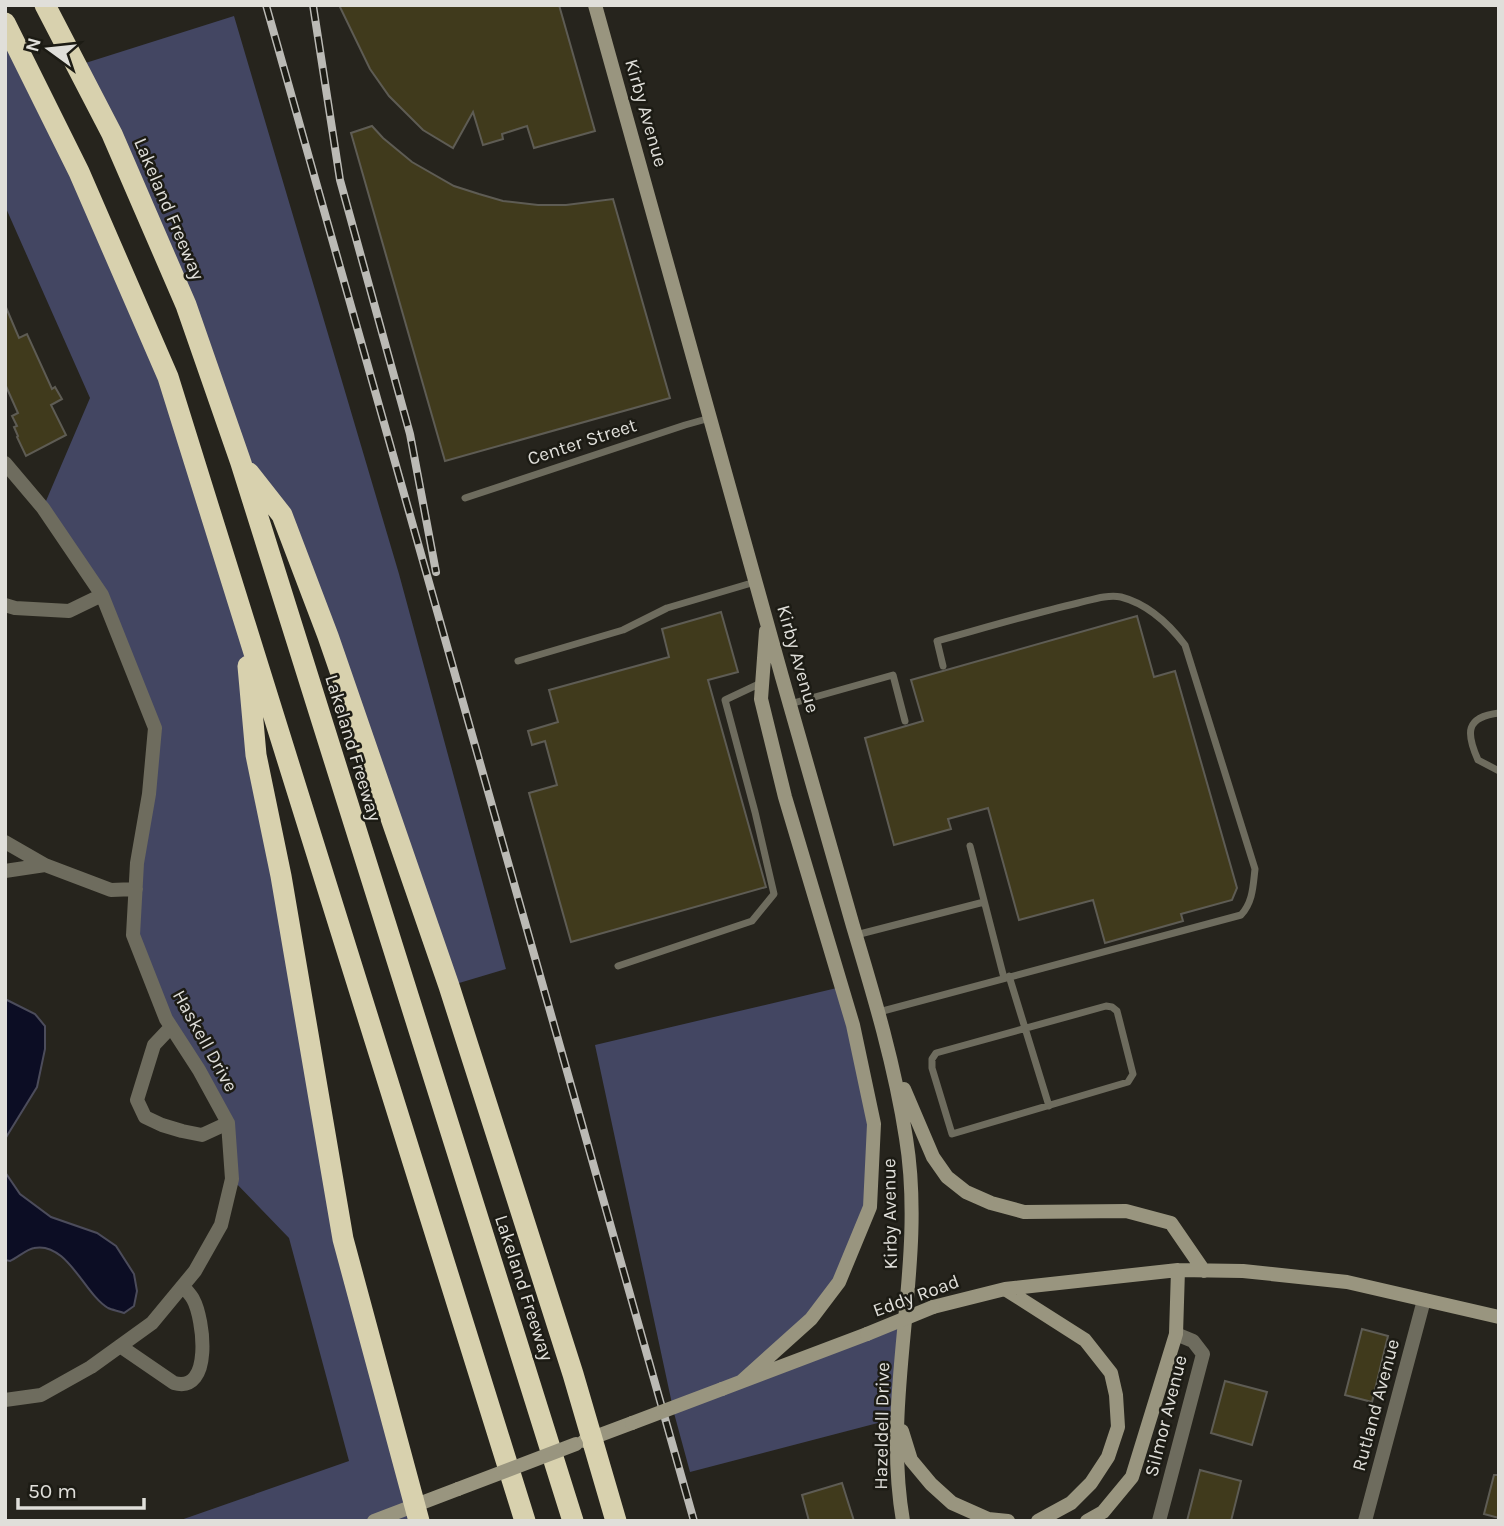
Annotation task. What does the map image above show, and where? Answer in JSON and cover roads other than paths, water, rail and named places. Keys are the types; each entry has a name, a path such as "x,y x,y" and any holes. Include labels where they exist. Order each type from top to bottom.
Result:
{"highway":[{"name":"Lakeland Freeway","path":"45,5 112,134 186,305 241,463 573,1521"},
{"path":"5,23 79,172 167,377 525,1521"},
{"path":"241,463 282,515 327,636 449,986 584,1441 616,1521"},
{"path":"244,625 256,755 281,876 343,1238 417,1514"}],"street":[{"name":"Kirby Avenue","path":"595,5 894,1066 907,1143 913,1201 913,1249 905,1331"},
{"name":"Haskell Drive","path":"5,463 43,508 102,595 155,727 149,794 137,863 133,935 171,1027 199,1070 228,1123 232,1179 221,1224 195,1271 152,1323 91,1367 41,1395 5,1400"},
{"path":"5,605 69,611 102,595"},
{"path":"742,1381 811,1319 839,1282 870,1207 874,1124 853,1025 782,785 761,699 767,623"},
{"path":"5,842 45,865 111,890 136,889"},
{"path":"5,871 45,865"},
{"path":"171,1027 154,1045 137,1100 145,1117 162,1125 202,1135 228,1123"},
{"path":"894,1066 933,1157 947,1177 966,1192 991,1203 1024,1212 1126,1211 1171,1223 1204,1271"},
{"path":"1087,1521 1102,1512 1132,1477 1176,1334 1178,1270"},
{"name":"Eddy Road","path":"374,1521 417,1514 458,1489 933,1307 1005,1289 1178,1270 1292,1275 1347,1282 1499,1317"},
{"path":"120,1346 174,1383 182,1386 195,1380 201,1368 200,1325 194,1300 183,1286"},
{"path":"1005,1289 1085,1340 1111,1373 1116,1395 1118,1427 1108,1457 1091,1483 1071,1503 1038,1521"},
{"name":"Rutland Avenue","path":"1365,1521 1424,1300"},
{"name":"Hazeldell Drive","path":"903,1521 897,1418 899,1372 905,1331"},
{"name":"Silmor Avenue","path":"1159,1521 1203,1354 1193,1341 1176,1334"},
{"path":"897,1418 911,1460 931,1484 952,1503 988,1519 1008,1521"}],"lane":[{"name":"Center Street","path":"465,498 711,418"},
{"path":"518,661 623,630 667,608 756,582"},
{"path":"878,1012 1241,915 1248,907 1250,899 1255,869 1185,645 1170,626 1151,611 1121,597 1108,597 1041,612 937,641 943,666"},
{"path":"790,704 893,675 905,721"},
{"path":"618,967 752,921 774,894 725,700 762,683"},
{"path":"1499,713 1475,721 1470,728 1471,744 1478,760 1499,771"},
{"path":"970,846 984,902 1049,1106"},
{"path":"856,935 984,902"},
{"path":"1106,1006 1112,1007 1117,1011 1133,1074 1131,1079 952,1134 932,1068 932,1059 936,1054 1025,1029 1106,1006"}],"railway":[{"path":"266,5 694,1521"},
{"path":"313,5 340,180 410,434 436,572"}]}
